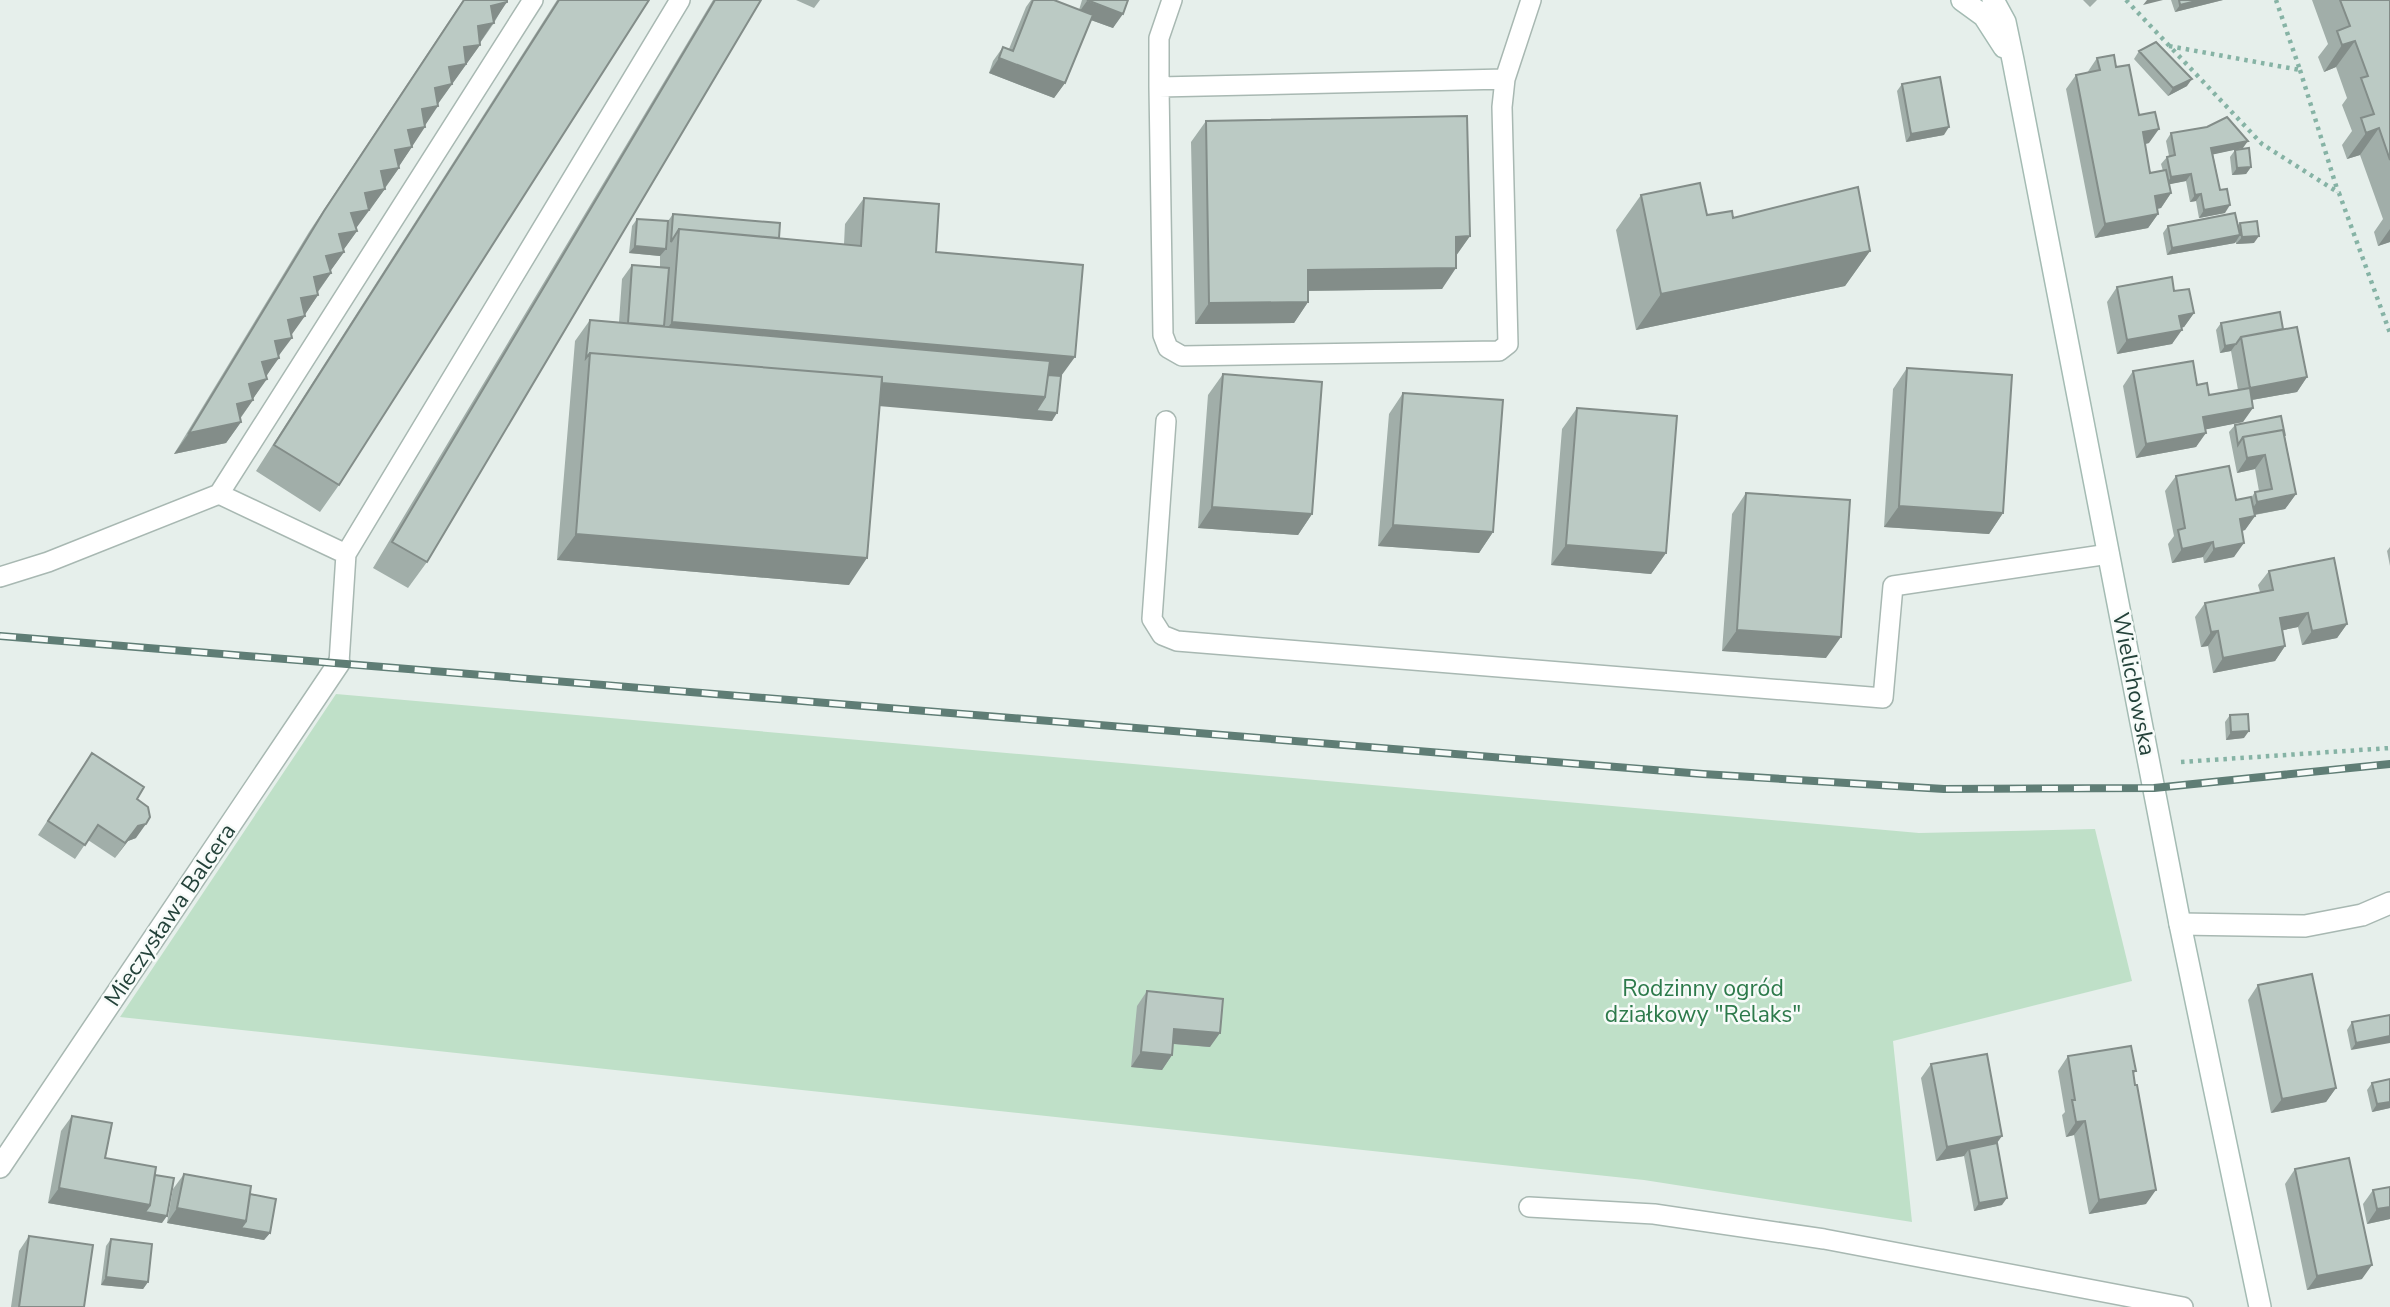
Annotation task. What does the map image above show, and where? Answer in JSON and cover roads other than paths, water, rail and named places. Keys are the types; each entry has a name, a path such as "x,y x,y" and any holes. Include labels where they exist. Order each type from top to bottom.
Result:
{"street":[{"name":"Wielichowska","path":"1962,0 1984,16 2013,60"},
{"name":"Wielichowska","path":"1993,0 2005,22 2013,60 2180,923 2260,1307"},
{"name":"Mieczysława Balcera","path":"0,1167 339,663"},
{"path":"2180,923 2305,926 2362,915 2390,903"}],"lane":[{"path":"0,577 48,562 219,494 533,0"},
{"path":"339,663 346,554 680,0"},
{"path":"1172,0 1159,38 1163,335 1168,348 1182,356 1499,351 1508,344 1502,107 1505,79 1531,0"},
{"path":"1159,87 1505,79"},
{"path":"1166,421 1152,619 1162,635 1177,640 1883,698 1893,586 2109,554"},
{"path":"219,494 346,554"},
{"path":"1529,1207 1654,1214 1798,1236 2183,1307"}],"railway":[{"path":"0,636 1703,774 1944,789 2154,788 2390,764"}],"park label":[{"name":"Rodzinny ogród działkowy \"Relaks\"","path":"1703,1001"}]}
